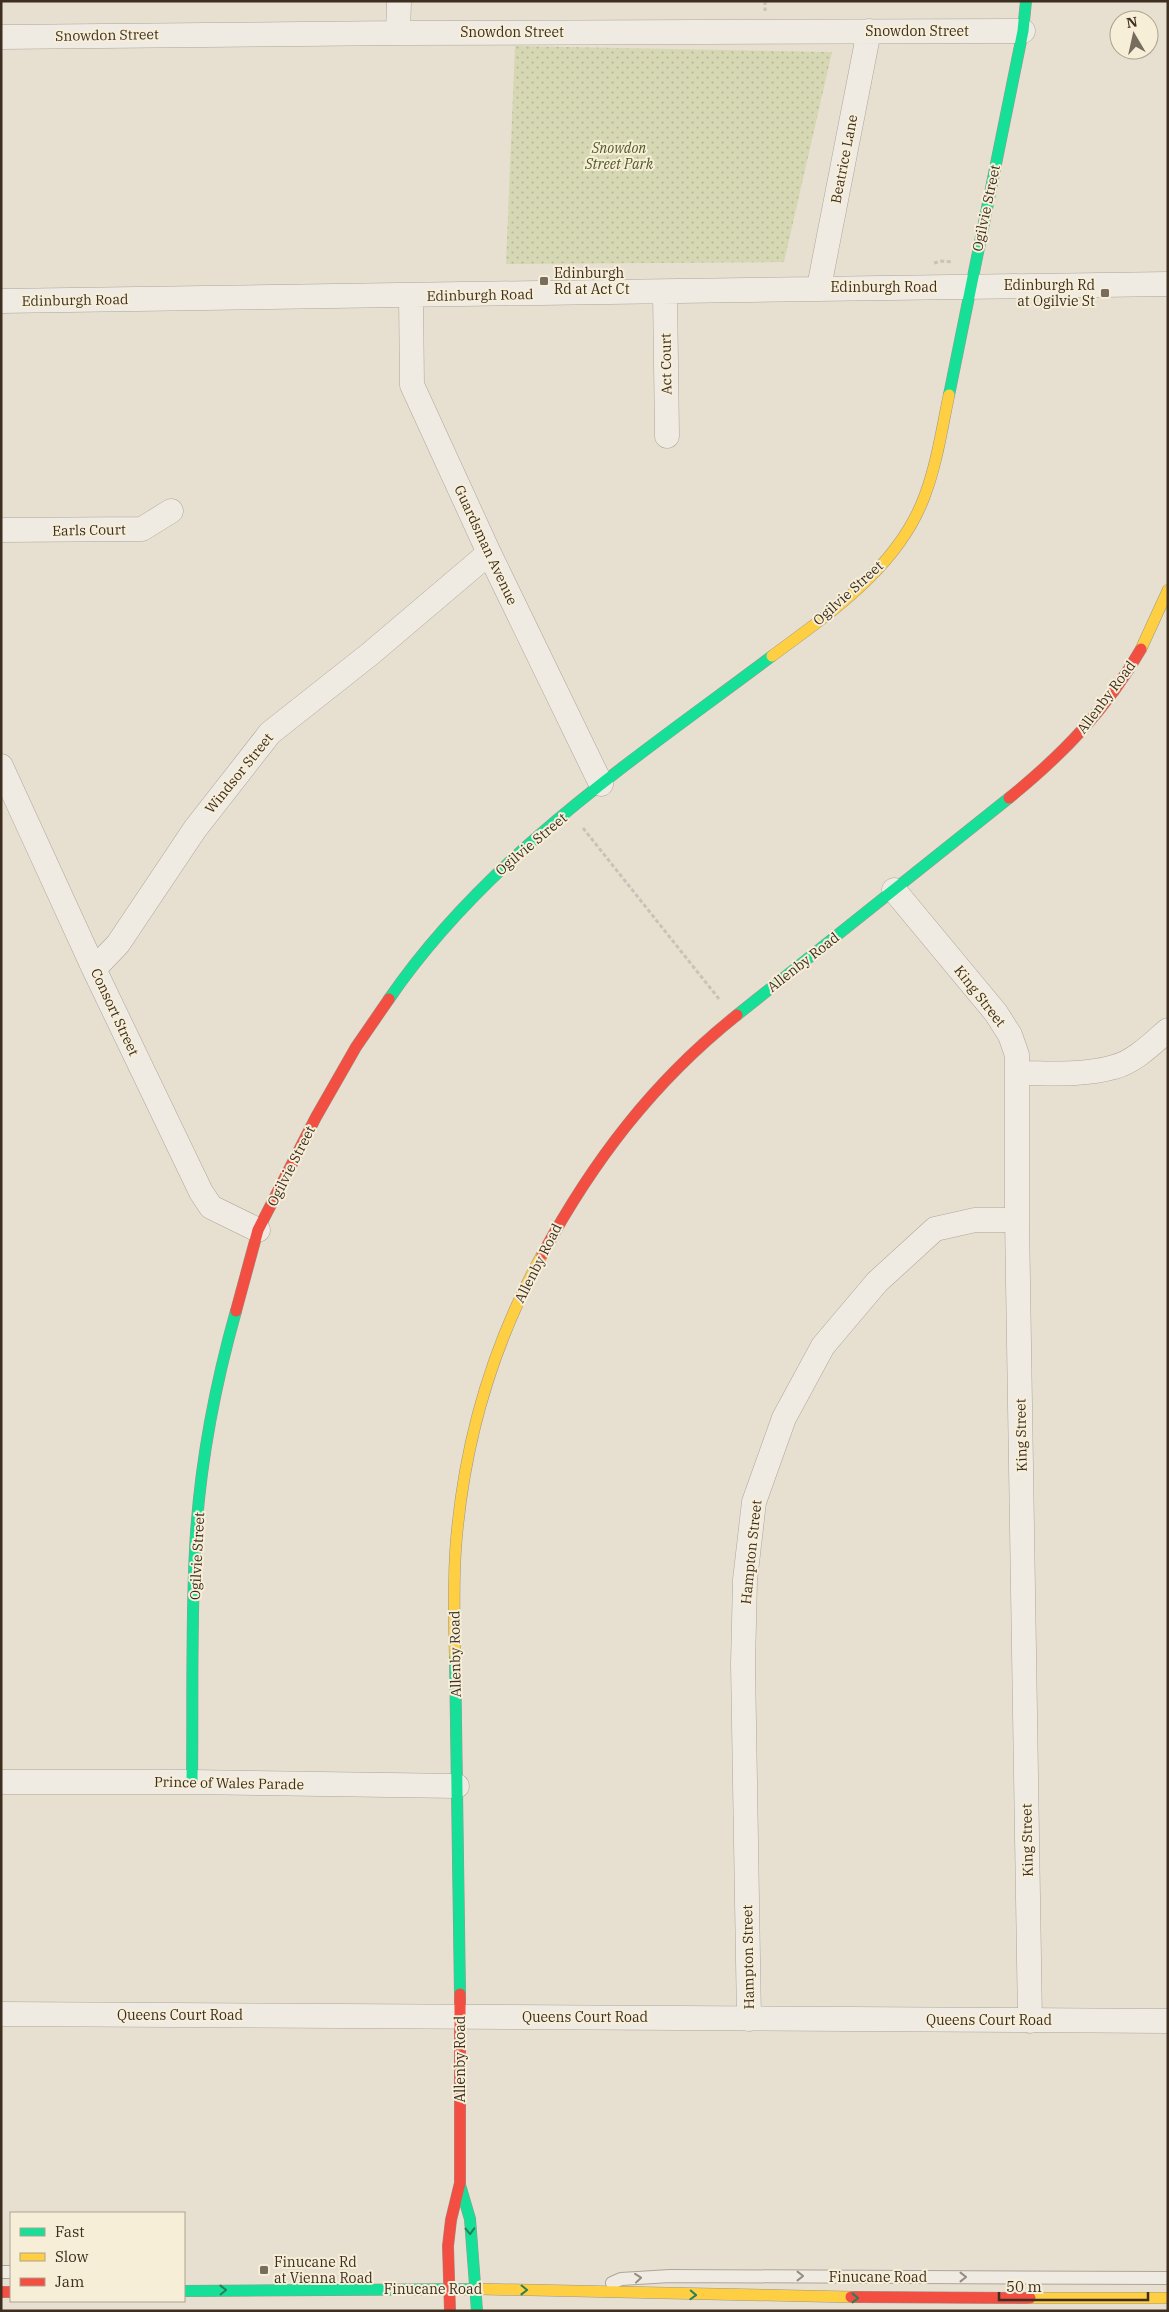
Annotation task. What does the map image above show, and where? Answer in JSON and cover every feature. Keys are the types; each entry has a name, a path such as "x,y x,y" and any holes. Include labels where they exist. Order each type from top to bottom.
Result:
{"main road":[{"name":"Ogilvie Street","path":"192,1782 195,1550 204,1460 220,1367 258,1230 316,1117 356,1047 412,965 472,897 525,846 570,812 602,784 834,610 873,574 906,535 925,496 937,453 1023,31 1026,1"},
{"name":"Allenby Road","path":"450,2311 447,2262 450,2220 460,2183 460,2016 454,1606 456,1544 468,1459 489,1373 523,1289 562,1217 604,1152 660,1085 734,1017 1047,767 1092,721 1130,668 1161,609 1168,590"},
{"name":"Allenby Road","path":"460,2183 470,2219 477,2311"},
{"name":"Finucane Road","path":"185,2291 448,2288 801,2297 1168,2298"}],"street":[{"path":"398,33 399,1"},
{"name":"Beatrice Lane","path":"819,287 869,31"},
{"name":"Snowdon Street","path":"1,36 1023,31"},
{"name":"Edinburgh Road","path":"1,301 411,297 819,287 1168,284"},
{"name":"Act Court","path":"665,292 667,436"},
{"name":"Guardsman Avenue","path":"411,297 412,385 490,553 602,784"},
{"name":"Earls Court","path":"1,530 142,529 171,511"},
{"name":"Windsor Street","path":"94,969 118,944 195,829 270,733 370,654 490,553"},
{"name":"Consort Street","path":"1,766 94,969 201,1192 211,1207 258,1230"},
{"name":"King Street","path":"894,890 996,1014 1010,1035 1018,1073 1017,1220 1030,2021"},
{"path":"1018,1073 1088,1073 1116,1067 1138,1054 1168,1030"},
{"name":"Hampton Street","path":"749,2019 744,1664 745,1580 754,1502 784,1418 823,1346 877,1282 935,1229 975,1220 1017,1220"},
{"name":"Prince of Wales Parade","path":"1,1782 192,1782 457,1786"},
{"name":"Queens Court Road","path":"1,2014 1168,2021"}],"lane":[{"name":"Finucane Road","path":"592,2292 621,2279 670,2276 1168,2278"}],"path":[{"path":"570,812 734,1017"}],"green space":[{"name":"Snowdon Street Park","path":"515,46 832,52 784,262 506,264"}],"traffic: fast":[{"path":"949,395 1023,31 1026,1"},
{"path":"389,999 428,947 471,900 517,855 616,772 772,656"},
{"path":"737,1015 1009,798"},
{"path":"192,1782 193,1608 197,1520 204,1459 214,1400 236,1311"},
{"path":"455,1655 460,1994"},
{"path":"460,2185 470,2219 477,2311"},
{"path":"185,2291 480,2289"}],"traffic: slow":[{"path":"772,656 817,623 861,586 898,544 913,521 925,495 933,471 949,395"},
{"path":"1141,649 1168,590"},
{"path":"455,1655 454,1586 456,1544 460,1506 474,1432 495,1359 509,1324 542,1255"},
{"path":"480,2289 851,2297"},
{"path":"1030,2298 1168,2298"}],"traffic: jam":[{"path":"1009,798 1047,765 1082,730 1113,692 1141,649"},
{"path":"236,1311 258,1230 316,1117 356,1047 389,999"},
{"path":"542,1255 582,1187 627,1125 678,1068 737,1015"},
{"path":"450,2311 448,2246 451,2220 460,2183 460,1994"},
{"path":"1,2292 10,2292"},
{"path":"851,2297 1030,2298"}],"place":[{"name":"Edinburgh Rd at Act Ct","path":"544,281"},
{"name":"Edinburgh Rd at Ogilvie St","path":"1105,293"},
{"name":"Finucane Rd at Vienna Road","path":"264,2270"}]}
